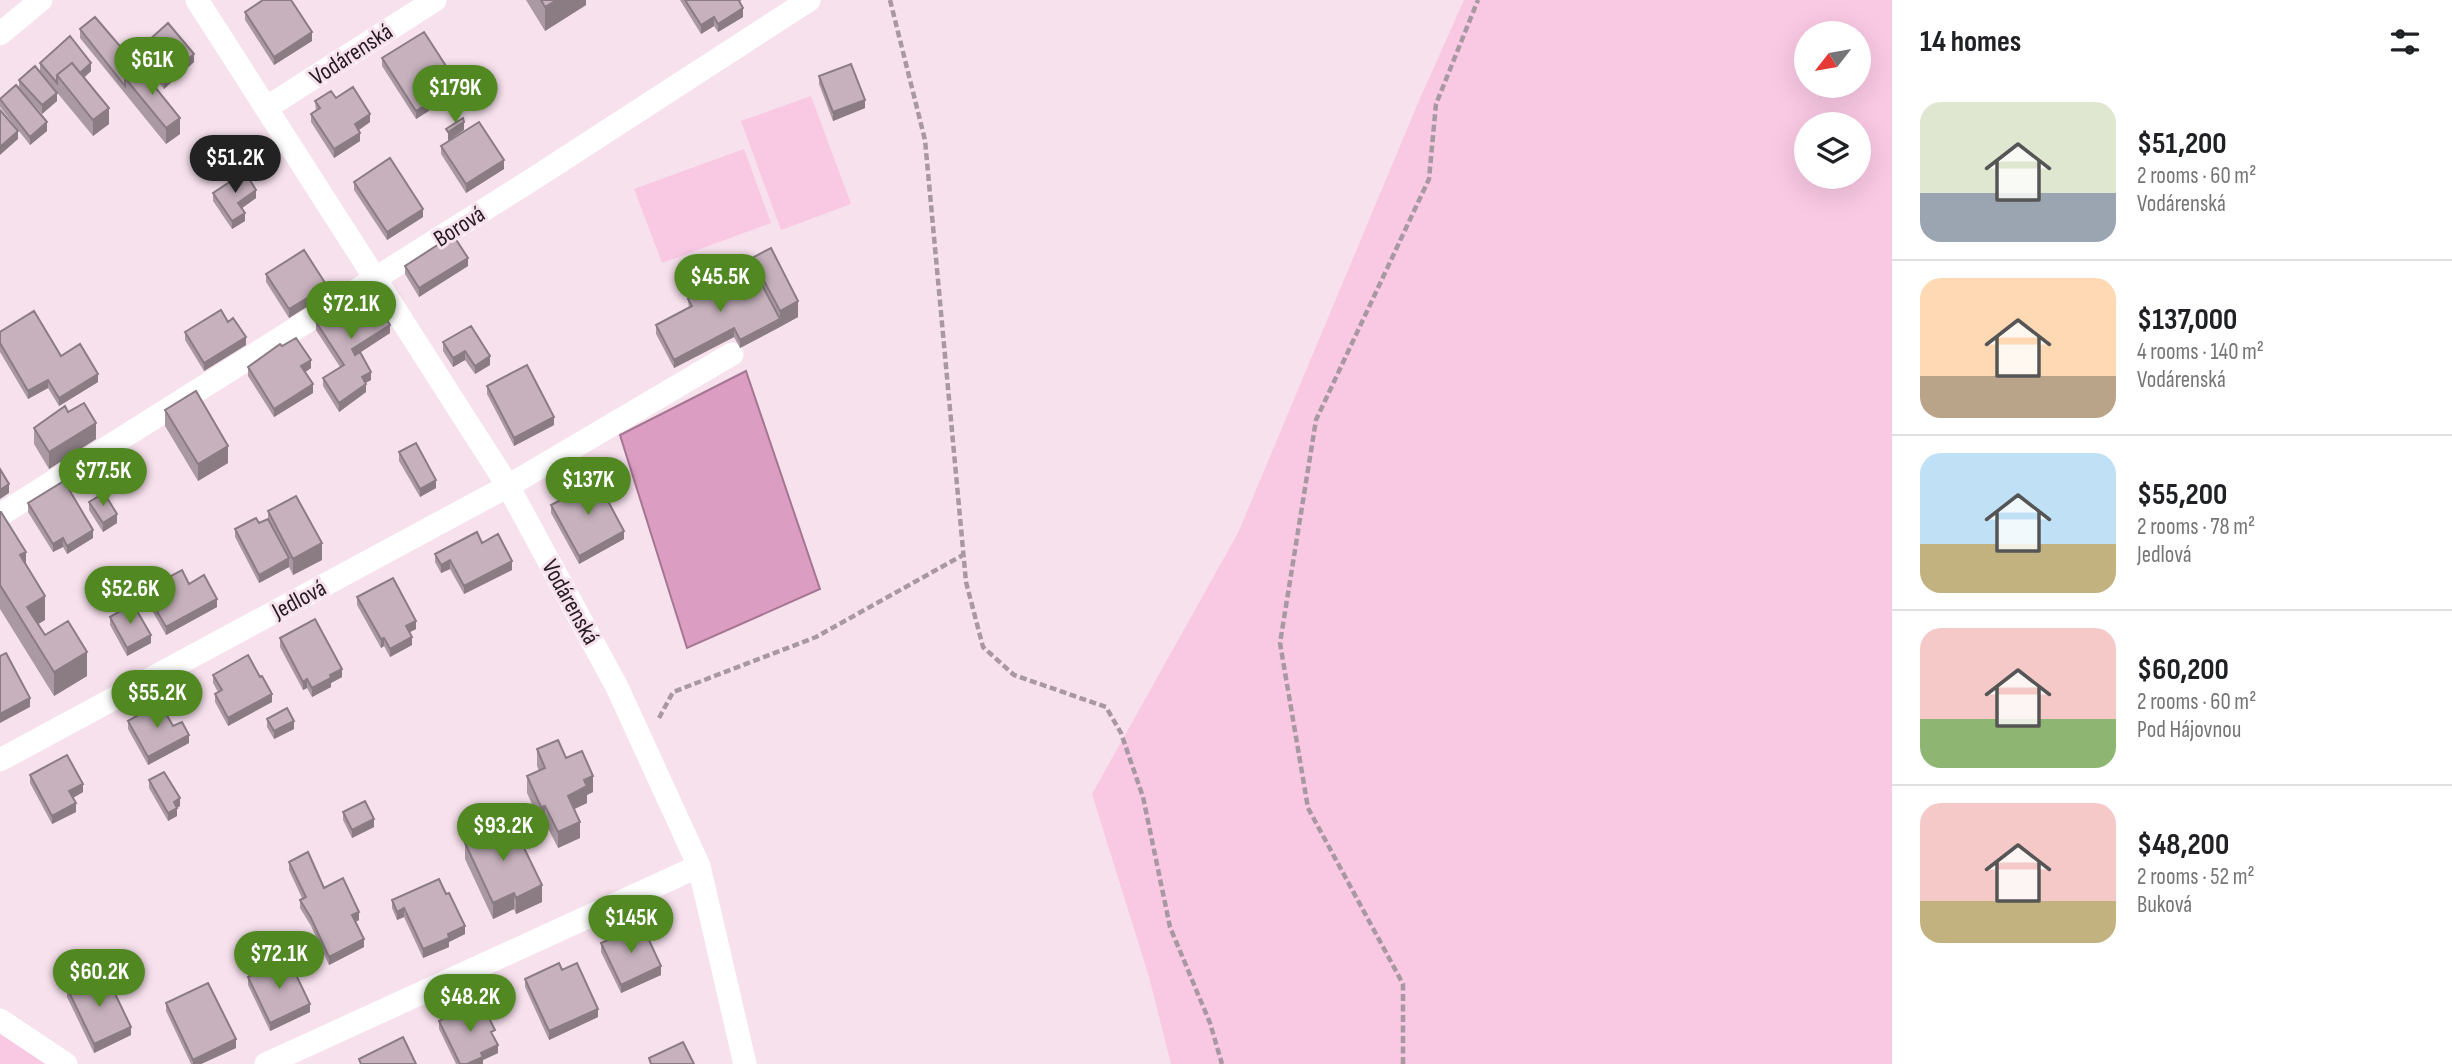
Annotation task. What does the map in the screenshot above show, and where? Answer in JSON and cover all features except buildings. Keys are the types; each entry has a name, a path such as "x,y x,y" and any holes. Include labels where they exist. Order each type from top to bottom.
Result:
{"street":[{"path":"0,34 41,0"},
{"name":"Vodárenská","path":"197,0 508,486 617,687 699,866 745,1064"},
{"name":"Vodárenská","path":"266,108 435,0"},
{"name":"Borová","path":"0,514 375,279 809,0"},
{"name":"Jedlová","path":"0,760 508,486 732,354"},
{"path":"266,1064 699,866"},
{"path":"0,1020 66,1064"}],"path":[{"path":"890,0 925,140 966,582 982,647 1014,675 1106,708 1121,733 1143,797 1170,927 1210,1023 1222,1064"},
{"path":"1404,1064 1403,984 1308,808 1280,643 1316,420 1429,179 1436,104 1478,0"},
{"path":"645,747 673,692 816,638 963,555"}],"shaded area":[{"path":"1464,0 1892,0 1892,1064 1171,1064 1149,977 1092,794 1238,533 1418,103"},
{"path":"811,96 851,204 781,230 741,121"},
{"path":"744,149 771,223 662,263 634,189"},
{"path":"746,371 820,589 687,648 620,435"},
{"path":"0,1026 50,1064 0,1064"}]}
